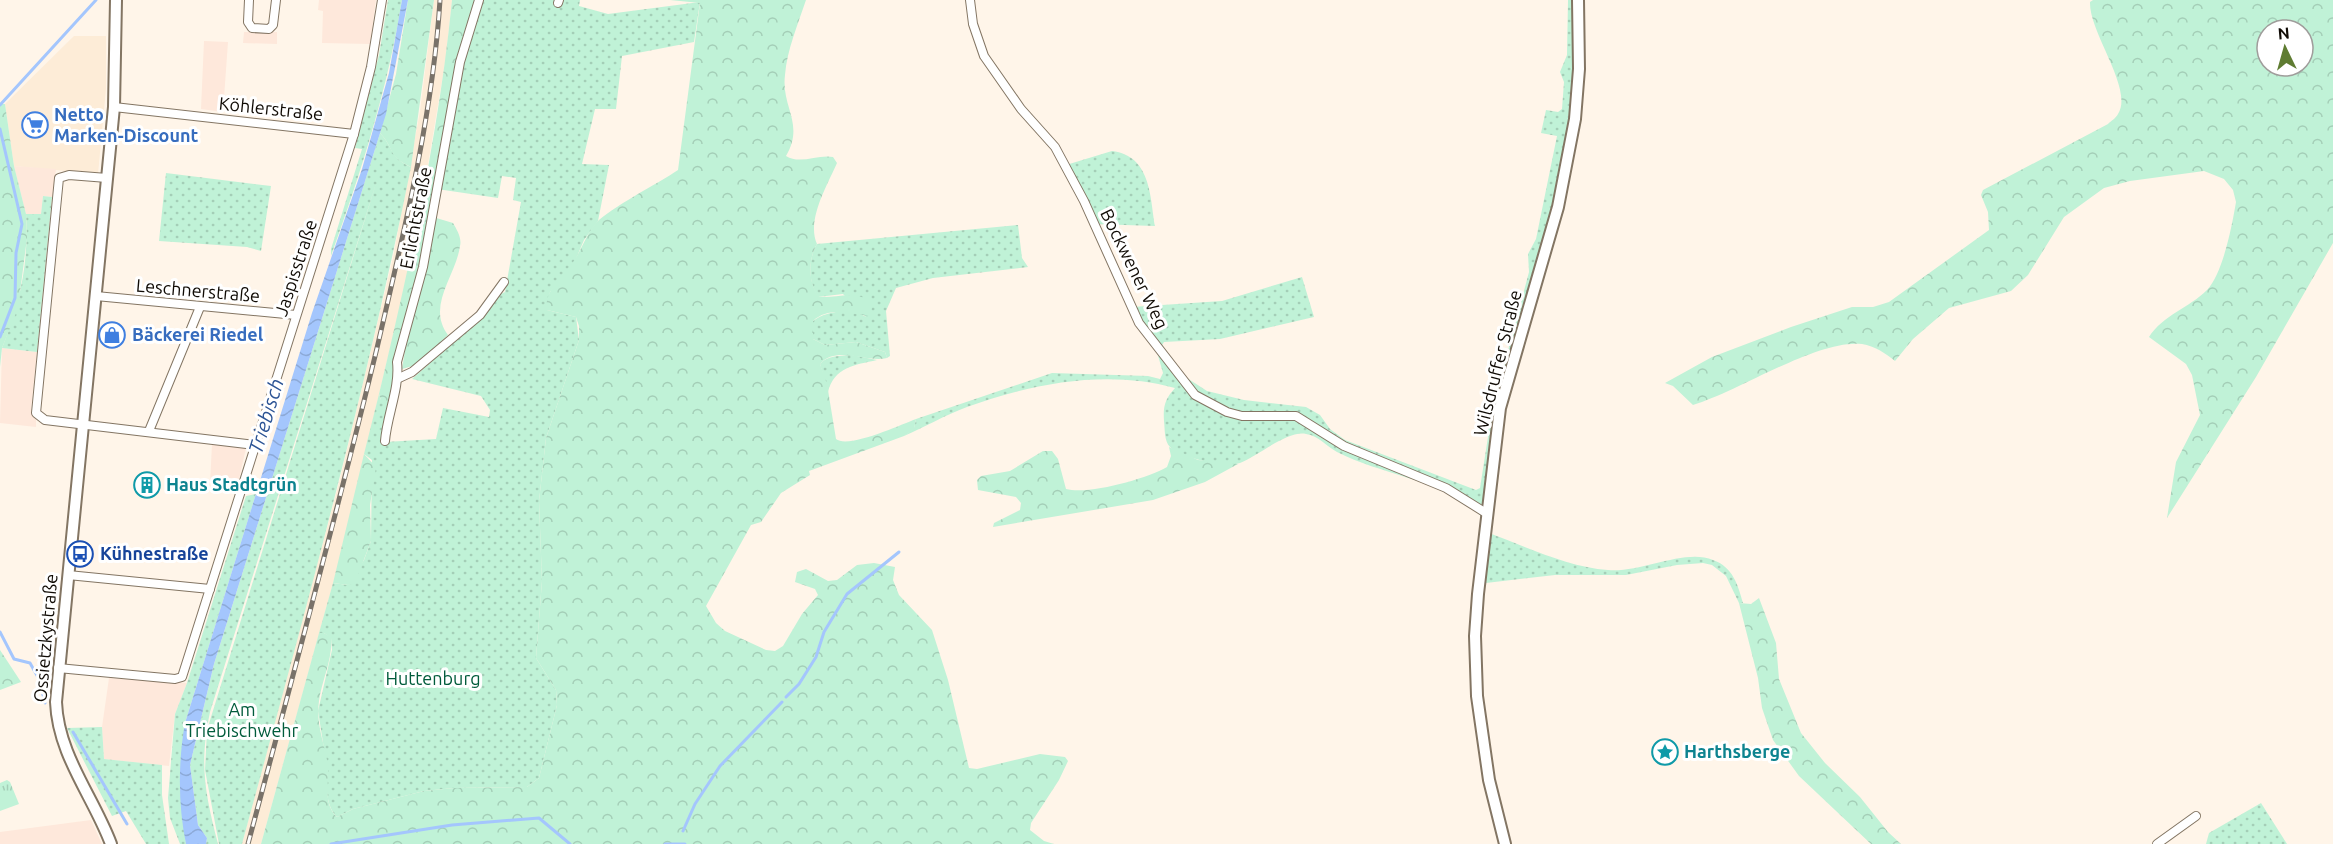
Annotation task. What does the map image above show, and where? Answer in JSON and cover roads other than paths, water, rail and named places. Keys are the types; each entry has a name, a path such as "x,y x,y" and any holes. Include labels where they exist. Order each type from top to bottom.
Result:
{"main road":[{"name":"Ossietzkystraße","path":"111,844 61,740 56,712 58,668 114,107 116,0"},
{"name":"Wilsdruffer Straße","path":"1505,844 1485,757 1475,666 1475,636 1486,513 1500,408 1555,217 1567,160 1579,69 1578,0"}],"street":[{"path":"249,0 248,22 252,28 269,29 273,25 276,0"},
{"name":"Jaspisstraße","path":"58,668 180,679 190,654 354,134 371,67 382,0"},
{"name":"Erlichtstraße","path":"384,441 399,378 398,362 423,267 460,62 479,0"},
{"name":"Bockwener Weg","path":"970,0 973,24 984,56 1021,109 1055,147 1084,201 1139,323 1195,395 1227,412 1242,416 1296,416 1344,446 1446,488 1486,513"},
{"name":"Köhlerstraße","path":"114,107 354,134"},
{"path":"107,178 69,174 59,178 36,394 35,407 39,417 149,430 156,434 255,445"},
{"path":"399,378 412,372 480,315 504,282"},
{"name":"Leschnerstraße","path":"96,296 296,315"},
{"path":"149,430 200,307"},
{"path":"68,575 210,589"},
{"path":"2157,844 2196,816"}],"water":[{"path":"402,0 408,0 386,114 214,664 190,765 198,825 207,838 206,844 186,844 181,814 180,783 185,723 312,313 362,169 389,73"}],"waterway":[{"path":"0,105 96,0"},
{"path":"0,129 22,224 16,253 15,298 0,337"},
{"path":"786,697 799,684 816,657 824,632 847,594 899,552"},
{"path":"0,632 14,659 30,663 39,679 45,703"},
{"path":"683,831 695,804 720,766 782,702"},
{"path":"73,732 127,824"},
{"path":"331,844 452,825 539,818 570,844"},
{"path":"665,844 685,844"}],"railway":[{"path":"248,844 346,472 397,262 424,131 440,0"}],"place":[{"name":"Netto Marken-Discount","path":"35,125"},
{"name":"Bäckerei Riedel","path":"112,335"},
{"name":"Haus Stadtgrün","path":"147,485"},
{"name":"Kühnestraße","path":"80,554"},
{"name":"Harthsberge","path":"1665,752"}],"water label":[{"name":"Triebisch","path":"266,416"}],"park label":[{"name":"Huttenburg","path":"433,679"},
{"name":"Am Triebischwehr","path":"242,720"}]}
